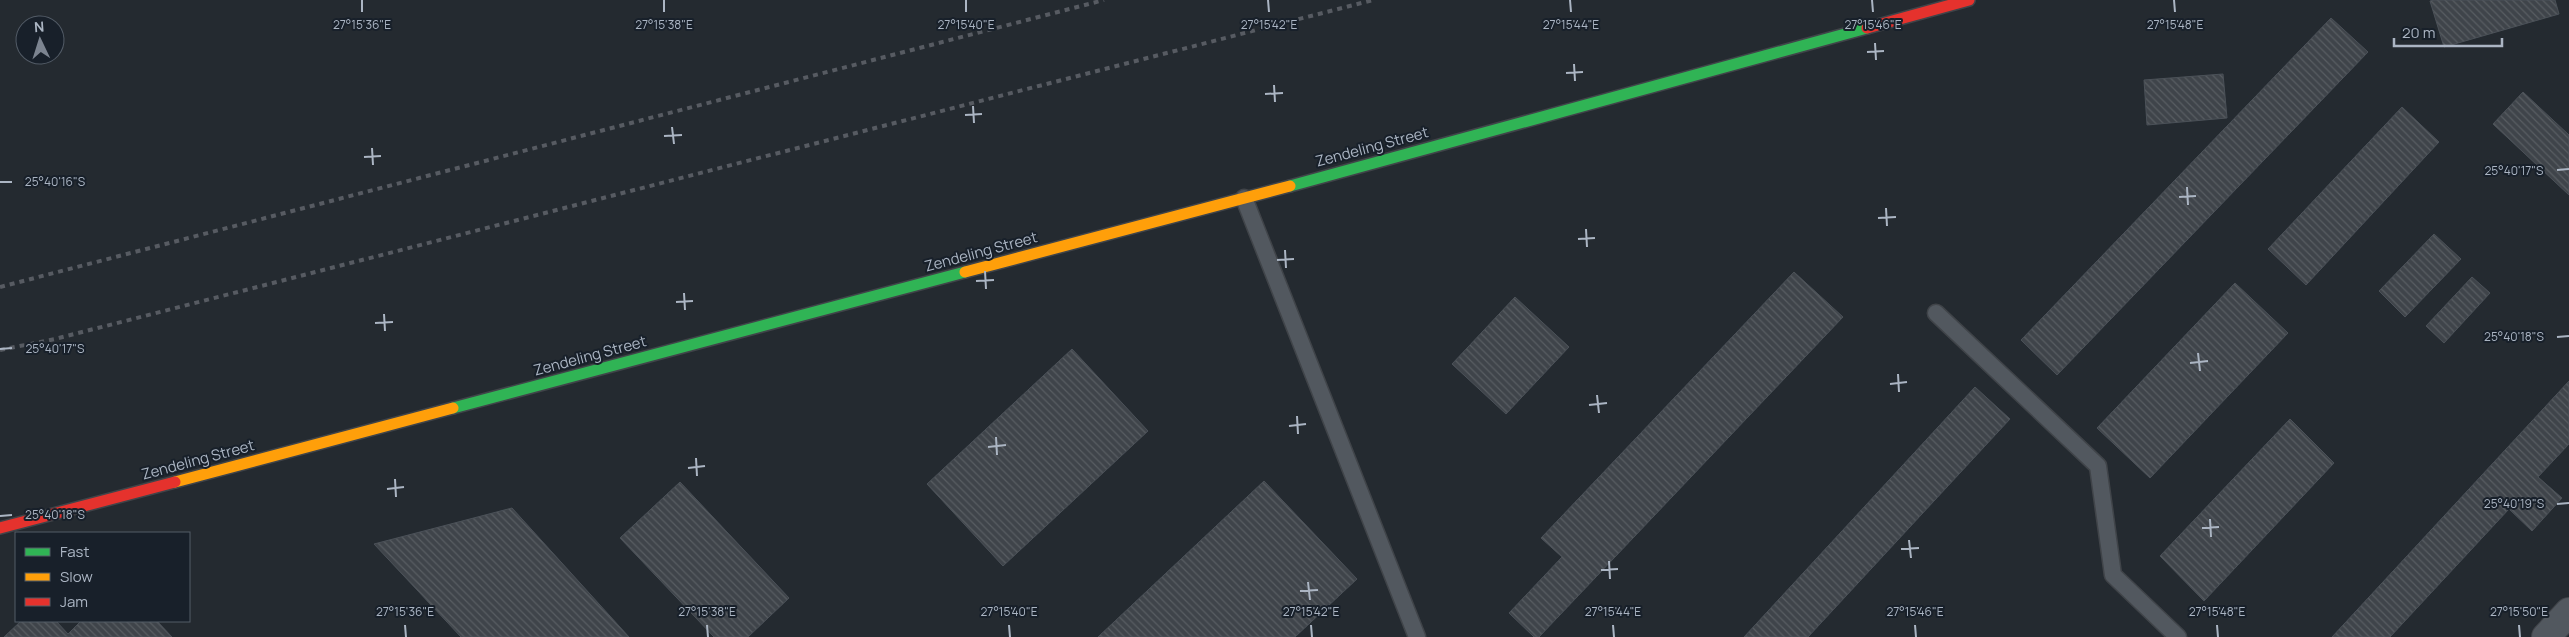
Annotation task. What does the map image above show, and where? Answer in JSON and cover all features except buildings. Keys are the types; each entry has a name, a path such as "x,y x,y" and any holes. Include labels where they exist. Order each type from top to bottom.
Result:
{"street":[{"name":"Zendeling Street","path":"0,528 1244,198 1969,0"},
{"path":"2546,637 2569,612"}],"lane":[{"path":"1244,198 1418,637"},
{"path":"1936,313 2098,466 2113,575 2178,637"}],"railway":[{"path":"0,287 1104,0"},
{"path":"0,350 55,339 1373,0"}],"traffic: fast":[{"path":"1290,186 1867,28"},
{"path":"453,408 965,272"}],"traffic: slow":[{"path":"965,272 1290,186"},
{"path":"175,482 453,408"}],"traffic: jam":[{"path":"1867,28 1969,0"},
{"path":"0,528 175,482"}]}
